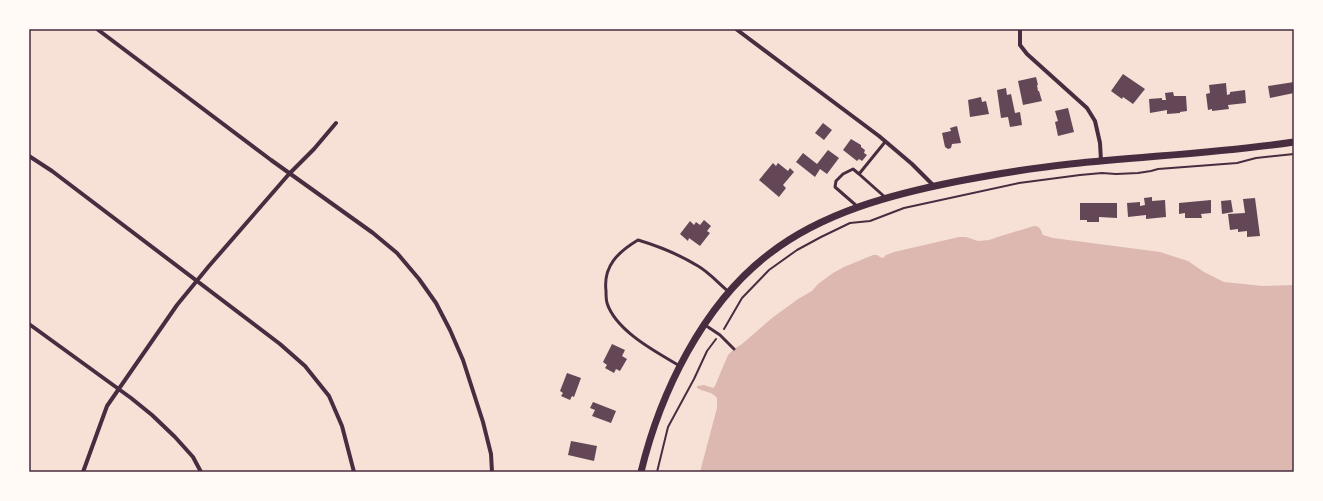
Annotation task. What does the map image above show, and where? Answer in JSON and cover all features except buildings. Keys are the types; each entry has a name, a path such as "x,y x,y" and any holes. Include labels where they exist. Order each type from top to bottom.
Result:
{"street":[{"path":"97,29 289,174 373,233 397,253 419,279 436,303 450,330 463,360 483,422 491,454 492,472"},
{"path":"736,29 885,142 912,164 934,186"},
{"path":"1020,29 1020,45 1027,54 1081,101 1092,114 1098,138 1101,161"},
{"path":"83,472 107,406 177,305 289,174 314,149 336,123"},
{"path":"641,472 646,451 660,411 680,366 705,325 729,292 758,263 786,241 821,222 858,207 886,198 934,186 1011,172 1101,161 1236,150 1294,142"},
{"path":"29,156 52,171 198,280 280,344 305,366 329,396 342,426 354,472"},
{"path":"29,324 119,389 152,415 193,456 201,472"}],"lane":[{"path":"859,174 885,142"},
{"path":"858,207 835,187 836,181 843,174 853,169 886,198"},
{"path":"680,366 634,337 615,317 607,303 604,280 611,263 625,248 638,240 651,244 698,266 729,292"},
{"path":"705,325 720,335 734,349"}],"path":[{"path":"657,472 668,427 692,384 707,351 720,335 742,298 769,270 834,230 850,224 870,221 904,208 1018,183 1102,173 1116,174 1151,171 1158,168 1237,163 1256,158 1294,154"}],"shaded area":[{"path":"1034,226 1041,230 1043,235 1053,238 1160,252 1188,261 1204,272 1224,282 1263,286 1294,285 1294,472 700,472 717,408 717,398 713,394 697,388 697,386 704,385 713,388 728,355 734,349 772,318 798,299 812,291 818,284 844,267 873,255 883,258 894,252 959,237 966,237 978,241 989,240"}]}
